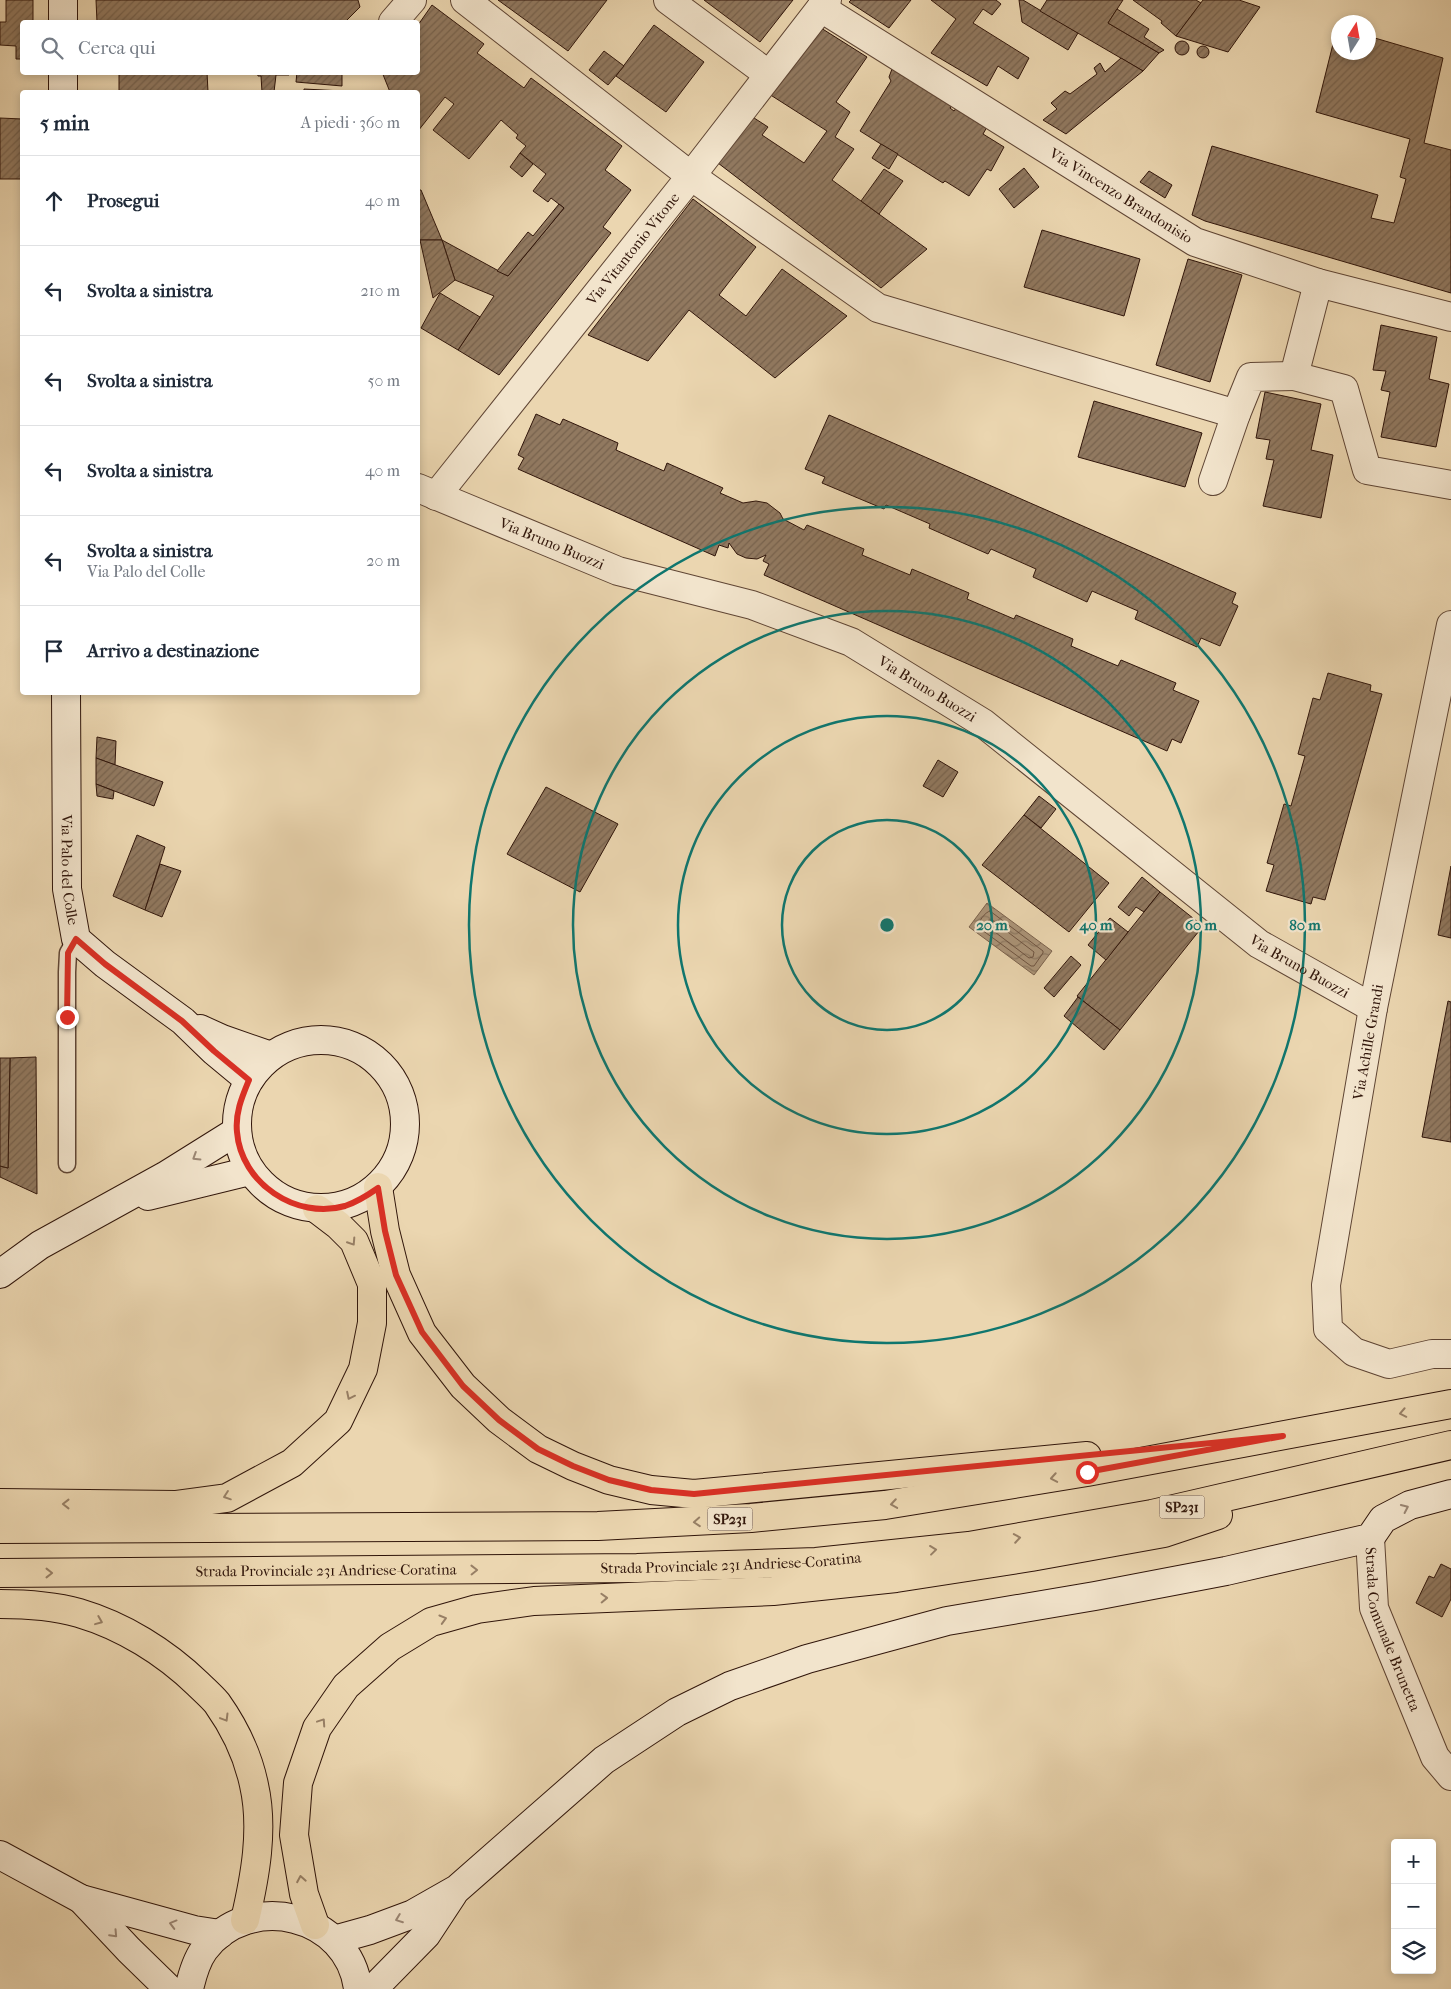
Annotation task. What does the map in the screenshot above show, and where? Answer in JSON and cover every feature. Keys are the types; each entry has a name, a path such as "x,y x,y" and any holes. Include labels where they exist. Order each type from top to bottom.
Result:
{"main road":[{"path":"378,1188 385,1231 396,1275 422,1332 443,1361 463,1386 499,1420 538,1449 573,1466 609,1480 651,1490 694,1494 1283,1436"},
{"path":"0,1503 175,1504 227,1498 292,1463 338,1421 363,1370 372,1323 372,1284 354,1241 338,1225 317,1209"},
{"name":"SP231","path":"0,1529 598,1526 750,1518 885,1505 987,1490 1451,1404"},
{"name":"Strada Provinciale 231 Andriese-Coratina","path":"0,1573 646,1568 816,1562 969,1546 1117,1522 1451,1445"},
{"path":"324,1933 304,1894 294,1835 298,1783 317,1728 346,1686 390,1647 431,1622 477,1609 534,1601 774,1591 896,1578 1032,1557 1164,1533 1393,1458"},
{"path":"0,1604 28,1604 79,1613 133,1635 180,1667 216,1702 241,1745 254,1785 258,1820 256,1864 245,1920"}],"street":[{"path":"63,0 63,20"},
{"path":"395,20 412,0"},
{"path":"465,0 691,176 878,308 1236,414"},
{"path":"668,0 768,74"},
{"name":"Via Vitantonio Vitone","path":"427,492 691,176 824,4"},
{"name":"Via Vincenzo Brandonisio","path":"824,4 1195,242 1318,283 1451,317"},
{"path":"63,75 63,90"},
{"path":"1294,376 1318,283"},
{"path":"1213,481 1251,377 1294,376 1344,389 1367,470 1451,485"},
{"name":"Via Bruno Buozzi","path":"427,492 618,571 752,605 850,642 983,723 1259,944 1374,1008"},
{"name":"Via Achille Grandi","path":"1451,625 1374,1008 1326,1285 1328,1329 1354,1352 1389,1364 1432,1354 1451,1354"},
{"name":"Via Palo del Colle","path":"66,695 67,889 76,939"},
{"path":"76,939 105,964 182,1021 249,1080"},
{"path":"182,1021 222,1040 271,1056"},
{"path":"325,1040 353,1045 377,1061 396,1083 405,1110 405,1138 396,1165 378,1188 344,1206 317,1209 291,1204 268,1190 250,1171 241,1152 237,1131 239,1105 249,1080 258,1067 271,1056 296,1043 325,1040"},
{"path":"0,1274 40,1245 165,1176 237,1131"},
{"path":"115,1204 250,1171"},
{"name":"Strada Comunale Brunetta","path":"1451,1494 1410,1505 1383,1519 1370,1538 1374,1608 1435,1757 1451,1776"},
{"path":"324,1933 370,1930 413,1914 457,1889 604,1760 678,1712 730,1686 807,1659 947,1621 1095,1596 1226,1570 1370,1538"},
{"path":"0,1855 81,1899 194,1930 220,1934"},
{"path":"372,1989 426,1935 457,1889"},
{"path":"81,1899 169,1989"},
{"path":"189,1989 193,1972 204,1951 220,1934 245,1920 269,1915 292,1918 324,1933 348,1958 357,1979 358,1989"}],"lane":[{"name":"Via Palo del Colle","path":"67,1164 67,972 68,953 76,939"}],"water":[{"path":"987,903 1052,951 1034,975 969,927"}],"building":[{"path":"6,0 33,0 33,20 20,20 20,59 16,59 16,46 0,45 0,22 6,22"},
{"path":"96,0 358,0 360,7 347,20 97,20"},
{"path":"498,0 607,0 568,51"},
{"path":"704,0 793,0 760,42"},
{"path":"851,0 911,0 889,28 849,2"},
{"path":"931,0 996,0 1001,4 992,15 983,9 973,23 1029,58 1018,79 998,66 987,86 931,53 956,19"},
{"path":"1019,0 1023,0 1078,33 1068,50 1022,22"},
{"path":"1047,0 1123,0 1108,23 1159,53 1143,71 1040,11"},
{"path":"1133,0 1196,0 1201,3 1176,36 1161,23 1162,21"},
{"path":"1203,0 1239,0 1260,7 1228,52 1176,36"},
{"path":"432,5 484,44 477,53 524,88 531,78 622,146 605,170 631,190 603,227 611,233 499,375 458,350 494,296 455,280 442,240 508,276 564,208 551,198 548,202 533,191 546,174 520,153 526,146 516,138 518,135 501,120 469,159 433,130 454,104 445,97 420,128 420,90 389,90 383,75 420,75 420,22"},
{"path":"1117,9 1149,29 1144,37 1164,50 1159,53 1108,23"},
{"path":"654,25 704,62 666,112 616,76"},
{"path":"821,28 867,57 836,102 850,112 835,137 854,149 832,180 927,249 881,288 718,163 751,116 768,127 762,135 804,163 827,131 769,94"},
{"path":"1376,38 1443,58 1424,143 1451,150 1451,293 1205,221 1192,215 1212,146 1378,195 1371,218 1394,223 1406,179 1400,177 1410,139 1316,112 1331,52 1331,60 1376,60"},
{"path":"1182,41 1187,43 1189,48 1187,53 1182,55 1177,53 1175,48 1177,43"},
{"path":"1201,46 1205,46 1209,52 1205,58 1201,58 1197,54 1197,50"},
{"path":"604,51 624,66 608,85 589,70"},
{"path":"1121,58 1143,71 1066,134 1043,120 1057,109 1051,103 1065,91 1070,94 1097,74 1094,68 1100,63 1105,72"},
{"path":"892,69 953,104 950,108 954,111 957,107 987,127 983,134 1004,147 991,171 987,169 969,196 945,181 943,183 860,131 891,81 889,77"},
{"path":"119,75 207,75 208,90 119,90"},
{"path":"276,75 274,90 262,90 261,76 258,76"},
{"path":"297,75 342,75 342,86 296,82"},
{"path":"0,118 20,119 20,179 0,179"},
{"path":"881,144 898,154 889,169 872,158"},
{"path":"520,153 533,164 522,177 510,167"},
{"path":"1024,168 1039,187 1014,208 999,189"},
{"path":"884,169 903,181 879,214 861,201"},
{"path":"1149,171 1172,185 1165,198 1140,182"},
{"path":"420,190 421,190 442,240 420,240"},
{"path":"693,199 756,247 719,295 746,316 782,269 847,316 775,378 689,310 648,361 588,335"},
{"path":"559,204 564,208 508,276 497,271 528,232 533,236"},
{"path":"1042,230 1140,259 1124,316 1024,287"},
{"path":"420,240 442,240 455,280 433,298"},
{"path":"1188,259 1242,275 1210,382 1156,365"},
{"path":"440,293 480,317 458,350 421,328"},
{"path":"1381,325 1437,337 1429,379 1449,384 1436,447 1381,437 1390,392 1381,390 1386,371 1373,370"},
{"path":"1265,392 1321,404 1311,450 1333,455 1321,518 1263,506 1274,460 1266,459 1270,440 1256,438"},
{"path":"1094,401 1202,433 1185,487 1078,457"},
{"path":"536,414 560,425 563,419 618,443 616,450 664,471 667,463 723,488 720,493 743,503 756,501 767,503 780,513 783,519 804,530 807,525 864,549 862,555 910,575 912,569 969,593 967,599 1014,619 1016,615 1073,639 1071,646 1118,666 1121,660 1176,683 1173,690 1199,701 1181,743 1172,739 1167,751 764,575 769,564 763,561 766,555 757,559 746,558 737,554 729,543 728,548 719,545 715,556 518,469 524,458 518,455"},
{"path":"829,415 1236,593 1232,603 1238,606 1220,646 1201,638 1197,647 1135,619 1138,611 1092,591 1087,602 1033,577 1036,569 991,549 988,554 929,528 930,524 886,505 884,509 822,483 825,477 805,469"},
{"path":"1328,673 1371,685 1370,691 1382,694 1325,900 1313,897 1311,904 1266,891 1274,865 1267,863 1284,804 1291,806 1305,756 1298,754 1313,698 1320,700"},
{"path":"97,737 116,741 115,765 96,758"},
{"path":"96,758 163,782 154,806 96,784"},
{"path":"938,760 958,772 943,797 923,786"},
{"path":"96,784 114,791 113,799 97,796"},
{"path":"546,787 618,824 580,892 507,854"},
{"path":"1039,796 1056,809 1041,828 1024,815"},
{"path":"1024,815 1109,883 1069,932 982,865"},
{"path":"137,835 165,847 145,910 113,896"},
{"path":"160,864 181,871 162,917 145,910"},
{"path":"1451,866 1451,938 1438,935"},
{"path":"1142,877 1160,892 1144,912 1136,907 1129,916 1118,907"},
{"path":"1160,892 1203,926 1120,1030 1077,996"},
{"path":"1110,918 1128,932 1106,960 1088,945"},
{"path":"1071,956 1081,965 1054,997 1044,988"},
{"path":"1078,997 1120,1030 1104,1050 1064,1016"},
{"path":"1448,1001 1451,1002 1451,1142 1422,1137"},
{"path":"36,1057 37,1194 0,1177 0,1166 8,1168 10,1058"},
{"path":"0,1058 10,1058 8,1168 0,1166"},
{"path":"1441,1564 1451,1569 1451,1599 1442,1617 1416,1603 1429,1576 1434,1578"}],"route":[{"path":"67,1017 68,953 76,939 105,964 182,1021 249,1080 239,1105 237,1131 241,1152 250,1171 268,1190 291,1204 317,1209 344,1206 378,1188 385,1231 396,1275 422,1332 463,1386 499,1420 538,1449 573,1466 609,1480 651,1490 694,1494 1283,1436 1087,1472"}]}
